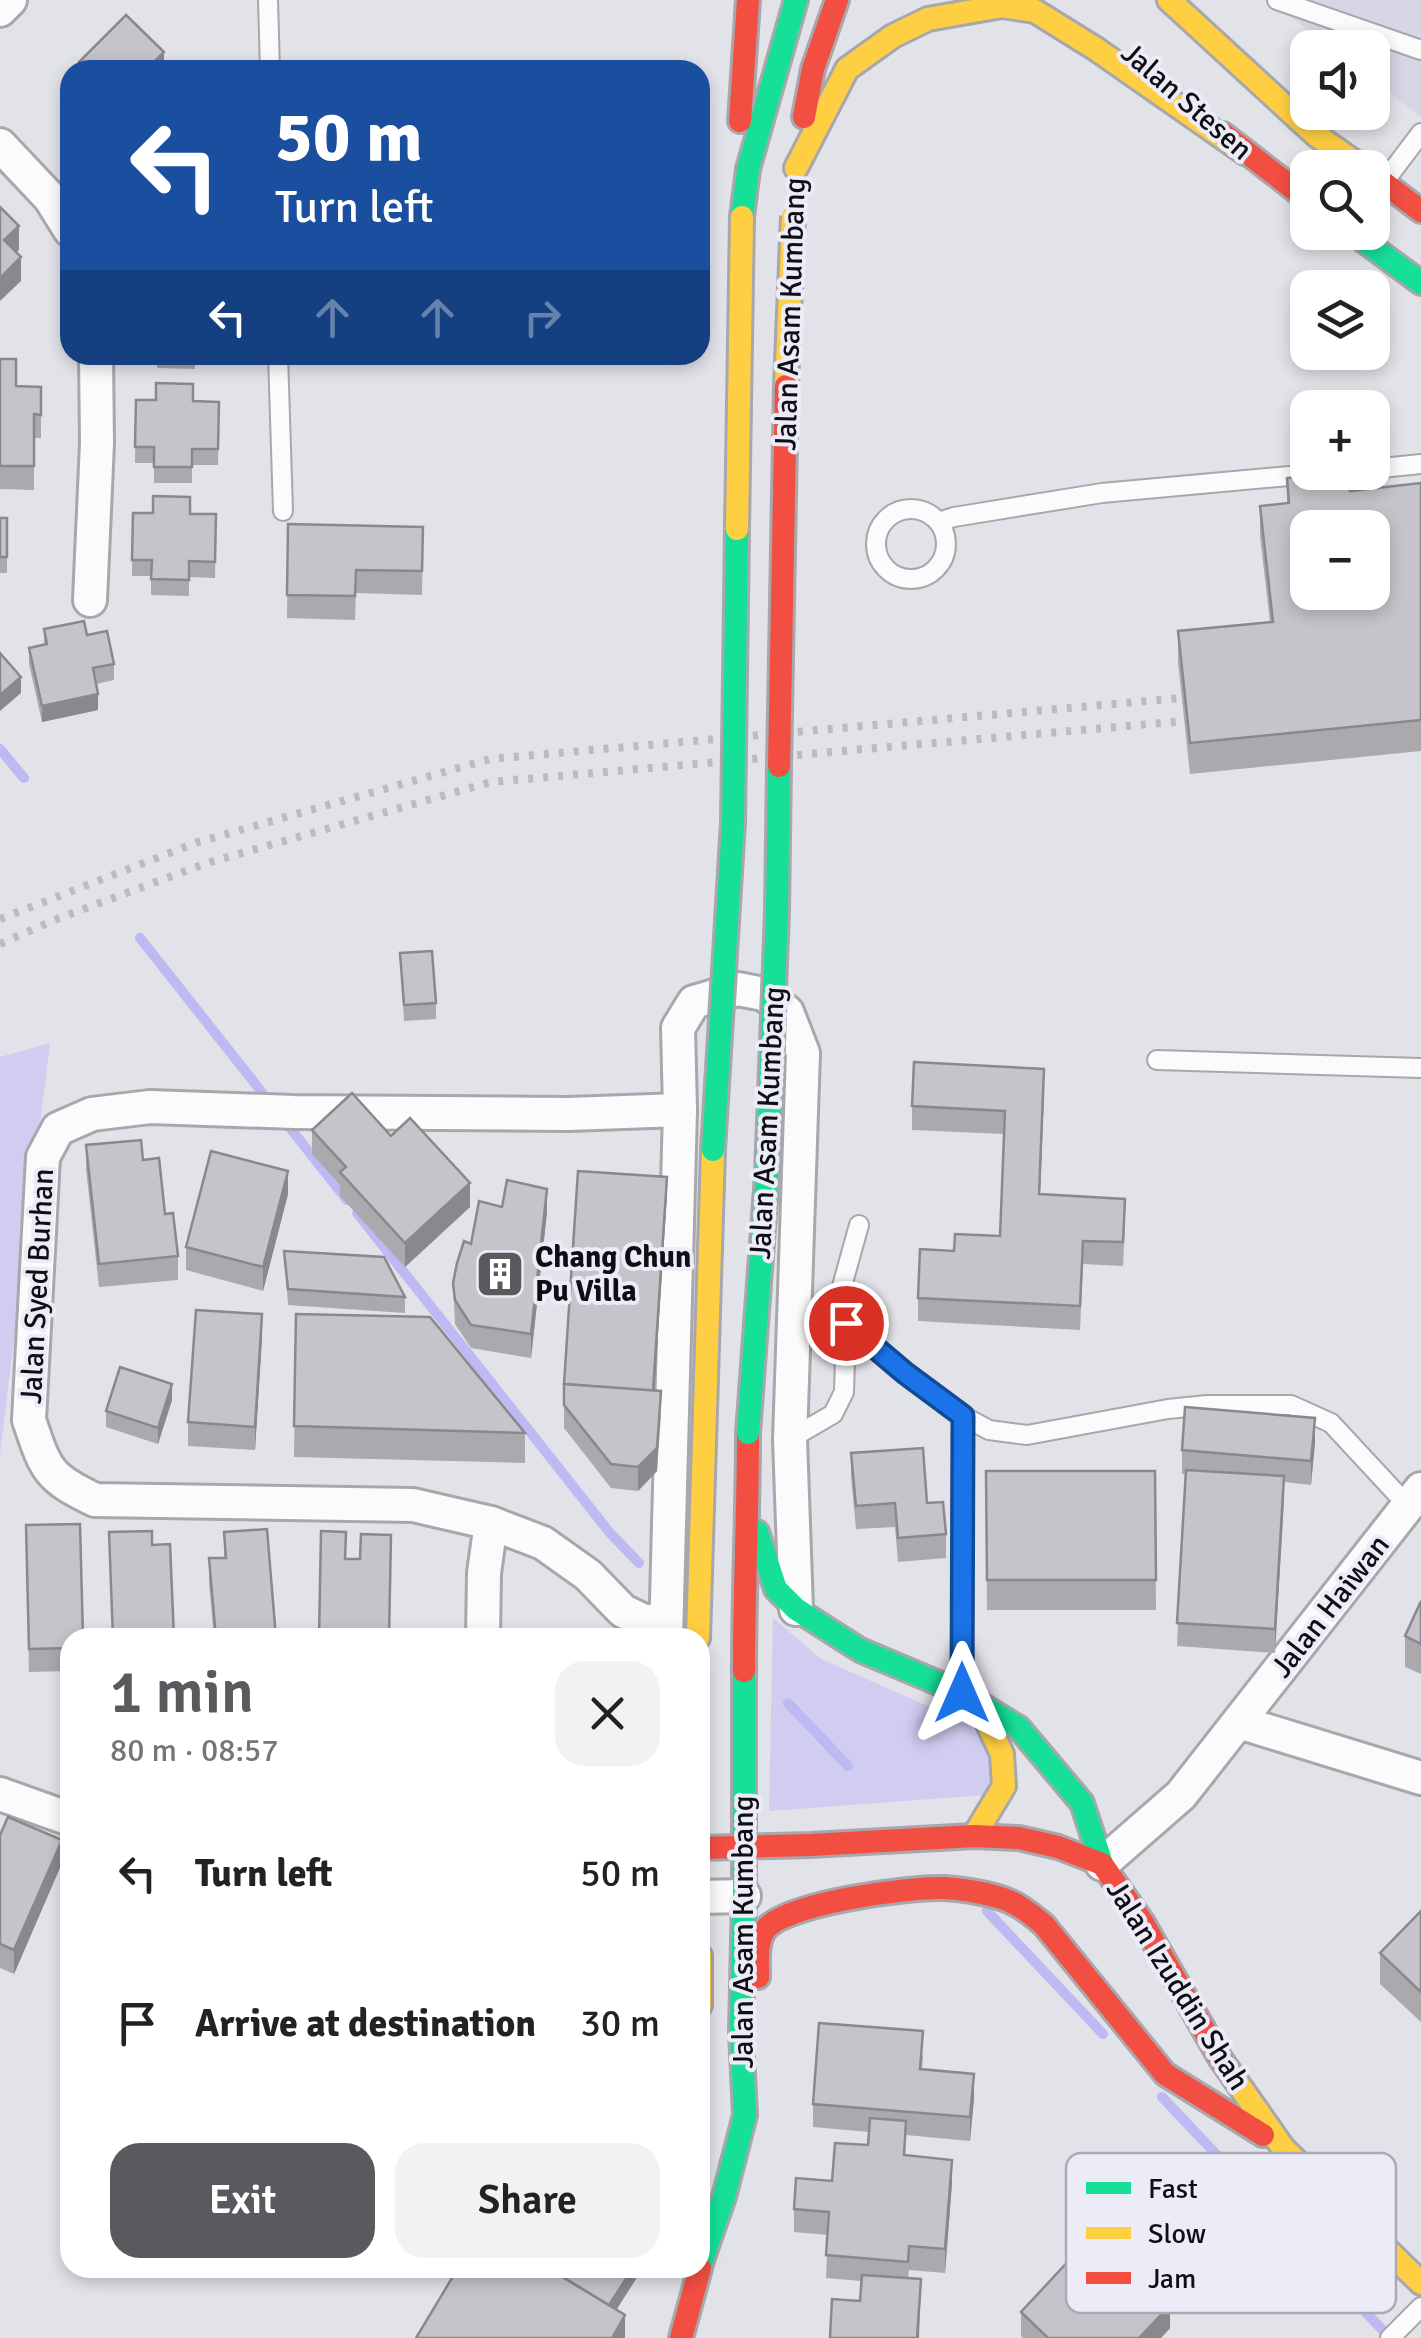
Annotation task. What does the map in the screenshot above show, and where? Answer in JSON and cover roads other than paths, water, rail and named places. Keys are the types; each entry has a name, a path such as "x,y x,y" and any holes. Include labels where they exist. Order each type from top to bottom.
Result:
{"main road":[{"path":"748,0 739,139 748,168"},
{"name":"Jalan Asam Kumbang","path":"698,1628 713,1150 734,823 742,216 748,168 796,0"},
{"name":"Jalan Asam Kumbang","path":"710,2237 745,2116 741,2032 744,1564 748,1433 768,1138 794,192 813,70 837,0"},
{"name":"Jalan Stesen","path":"1169,0 1316,135 1337,150"},
{"path":"794,192 847,69 893,36 928,19 1002,6 1035,11 1050,20 1245,153"},
{"path":"1147,11 1316,135"},
{"name":"Jalan Stesen","path":"1094,22 1245,153 1290,187"},
{"path":"1390,187 1421,212"},
{"path":"1376,250 1419,282"},
{"path":"748,1505 776,1589 796,1609 860,1650 970,1699 1019,1728 1082,1802 1102,1864"},
{"path":"970,1699 1002,1754 1004,1786 974,1836"},
{"name":"Jalan Izuddin Shah","path":"710,1846 811,1846 974,1836 1020,1838 1102,1864 1143,1923 1220,2058 1288,2153"},
{"path":"741,2032 754,2019 758,1943 768,1926 779,1919 832,1902 942,1888 1004,1898 1044,1925 1165,2074 1283,2148"},
{"name":"Jalan Izuddin Shah","path":"1396,2259 1421,2283"},
{"name":"Jalan Asam Kumbang","path":"681,2338 697,2278"}],"street":[{"path":"0,10 10,0"},
{"path":"0,145 60,214"},
{"path":"90,600 96,365"},
{"path":"665,1628 680,1110 678,1028 694,1002 738,989 764,994 787,1012 802,1053 790,1439 796,1609"},
{"name":"Jalan Syed Burhan","path":"662,1628 622,1611 588,1576 544,1543 491,1523 412,1505 95,1500 63,1484 43,1462 30,1420 43,1157 58,1129 92,1114 150,1108 569,1114 680,1110"},
{"name":"Jalan Haiwan","path":"1102,1864 1181,1795 1414,1497"},
{"path":"483,1628 484,1572 491,1523"},
{"path":"1239,1722 1421,1778"},
{"path":"0,1794 60,1815"},
{"path":"710,1897 744,1896"}],"lane":[{"path":"268,0 270,60"},
{"path":"1277,0 1421,50"},
{"path":"1390,165 1421,133"},
{"path":"278,365 283,511"},
{"path":"1390,467 1421,464"},
{"path":"938,522 954,516 1102,493 1290,476"},
{"path":"908,509 920,510 938,522 947,544 938,567 929,574 906,579 894,575 878,558 876,536 888,517 908,509"},
{"path":"1157,1060 1421,1068"},
{"path":"790,1439 832,1414 844,1392 846,1323 839,1297 859,1225"},
{"path":"846,1323 905,1373 963,1416 989,1430 1027,1435 1168,1409 1291,1405 1331,1423 1414,1497"},
{"path":"963,1416 970,1699"},
{"path":"1396,2332 1421,2308"}],"waterway":[{"path":"0,749 24,778"},
{"path":"140,938 272,1105"},
{"path":"283,1119 347,1200"},
{"path":"357,1213 610,1533 639,1563"},
{"path":"788,1703 848,1766"},
{"path":"987,1911 1103,2034"},
{"path":"1162,2097 1215,2153"},
{"path":"1366,2313 1390,2338"}],"railway":[{"path":"0,919 198,842 490,759 1181,698"},
{"path":"0,944 207,863 491,782 1184,721"}],"place":[{"name":"Chang Chun Pu Villa","path":"500,1274"}]}
